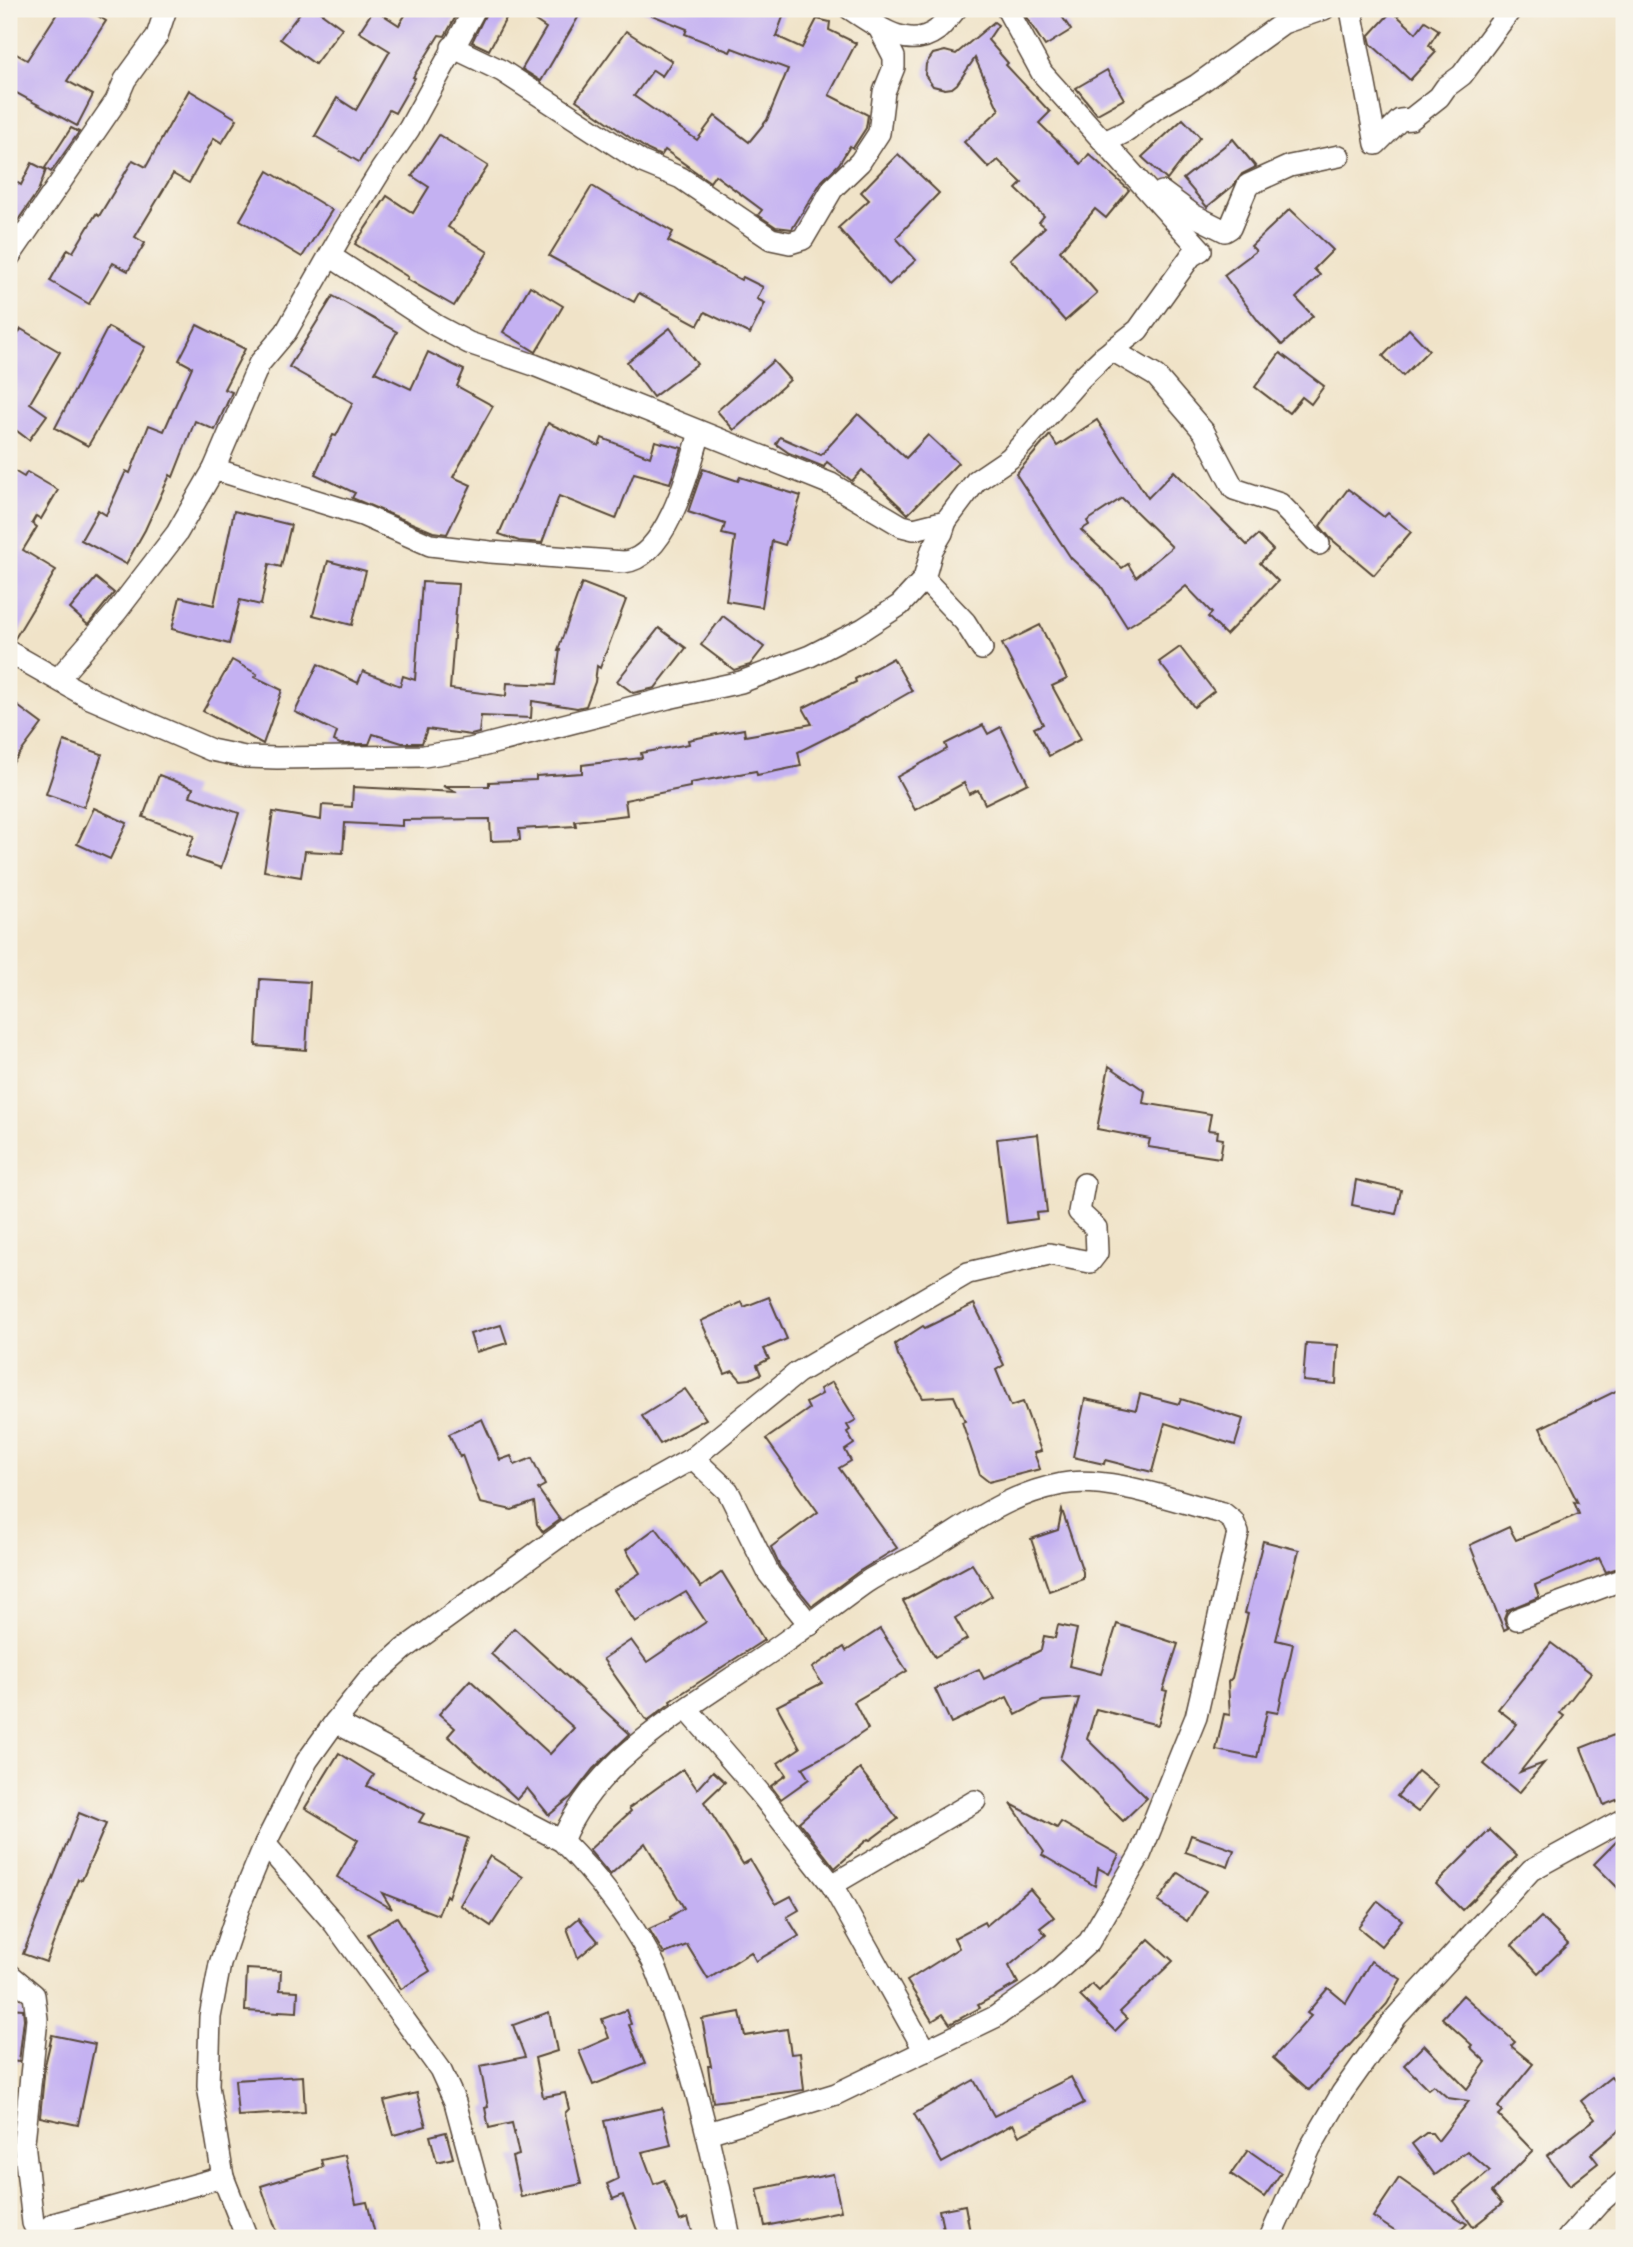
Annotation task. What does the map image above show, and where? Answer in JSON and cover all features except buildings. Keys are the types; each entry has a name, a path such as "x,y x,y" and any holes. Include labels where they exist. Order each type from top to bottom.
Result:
{"street":[{"path":"9,257 116,101 129,73 157,36 166,9"},
{"path":"58,679 117,611 177,533 214,469 259,364 286,332 381,170 409,129 475,9"},
{"path":"850,9 906,39 923,38 938,29 956,9"},
{"path":"9,652 90,698 211,750 245,757 277,758 424,756 470,749 741,682 810,656 863,629 900,605 924,579 932,551 946,521 976,481 1010,458 1080,379 1138,330 1191,256 1201,250 1042,73 1007,9"},
{"path":"1112,148 1127,131 1155,109 1197,85 1283,23 1324,9"},
{"path":"1355,9 1352,15 1376,144 1400,120 1411,119 1462,75 1511,9"},
{"path":"452,47 502,71 642,162 681,177 771,239 790,243 803,239 833,188 860,162 878,133 884,92 894,67 894,57 878,26"},
{"path":"1112,148 1136,171 1182,207 1225,231 1230,228 1248,186 1290,166 1339,156"},
{"path":"330,256 437,326 469,343 534,365 831,484 881,515 914,529 932,551"},
{"path":"1112,350 1156,376 1204,432 1234,489 1280,504 1319,544"},
{"path":"214,469 362,515 430,545 624,562 641,557 672,518 700,432"},
{"path":"914,529 946,521"},
{"path":"924,579 965,622 982,649"},
{"path":"247,2238 223,2177 208,2086 210,2017 220,1964 240,1904 265,1844 307,1761 335,1721 367,1682 404,1649 582,1520 693,1458 797,1373 968,1273 1049,1254 1090,1262 1097,1253 1096,1228 1079,1212 1084,1184"},
{"path":"693,1458 728,1491 769,1574 810,1625"},
{"path":"562,1841 573,1814 620,1761 662,1726 810,1625 867,1582 927,1550 1000,1504 1033,1491 1066,1483 1110,1485 1223,1513 1233,1521 1238,1533 1196,1717 1140,1855 1089,1942 1045,1981 995,2017 836,2094 708,2133"},
{"path":"1517,1619 1624,1579"},
{"path":"687,1709 759,1792 832,1885 925,2051"},
{"path":"335,1721 562,1841 591,1870 618,1905 654,1962 679,2033 708,2133 730,2238"},
{"path":"832,1885 975,1801"},
{"path":"1270,2238 1310,2148 1342,2093 1396,2017 1531,1870 1624,1819"},
{"path":"265,1844 334,1923 440,2068 455,2102 492,2238"},
{"path":"9,1974 34,1995 37,2019 24,2142 33,2223 42,2238"},
{"path":"42,2238 53,2224 223,2177"},
{"path":"1568,2238 1598,2204 1624,2181"}]}
